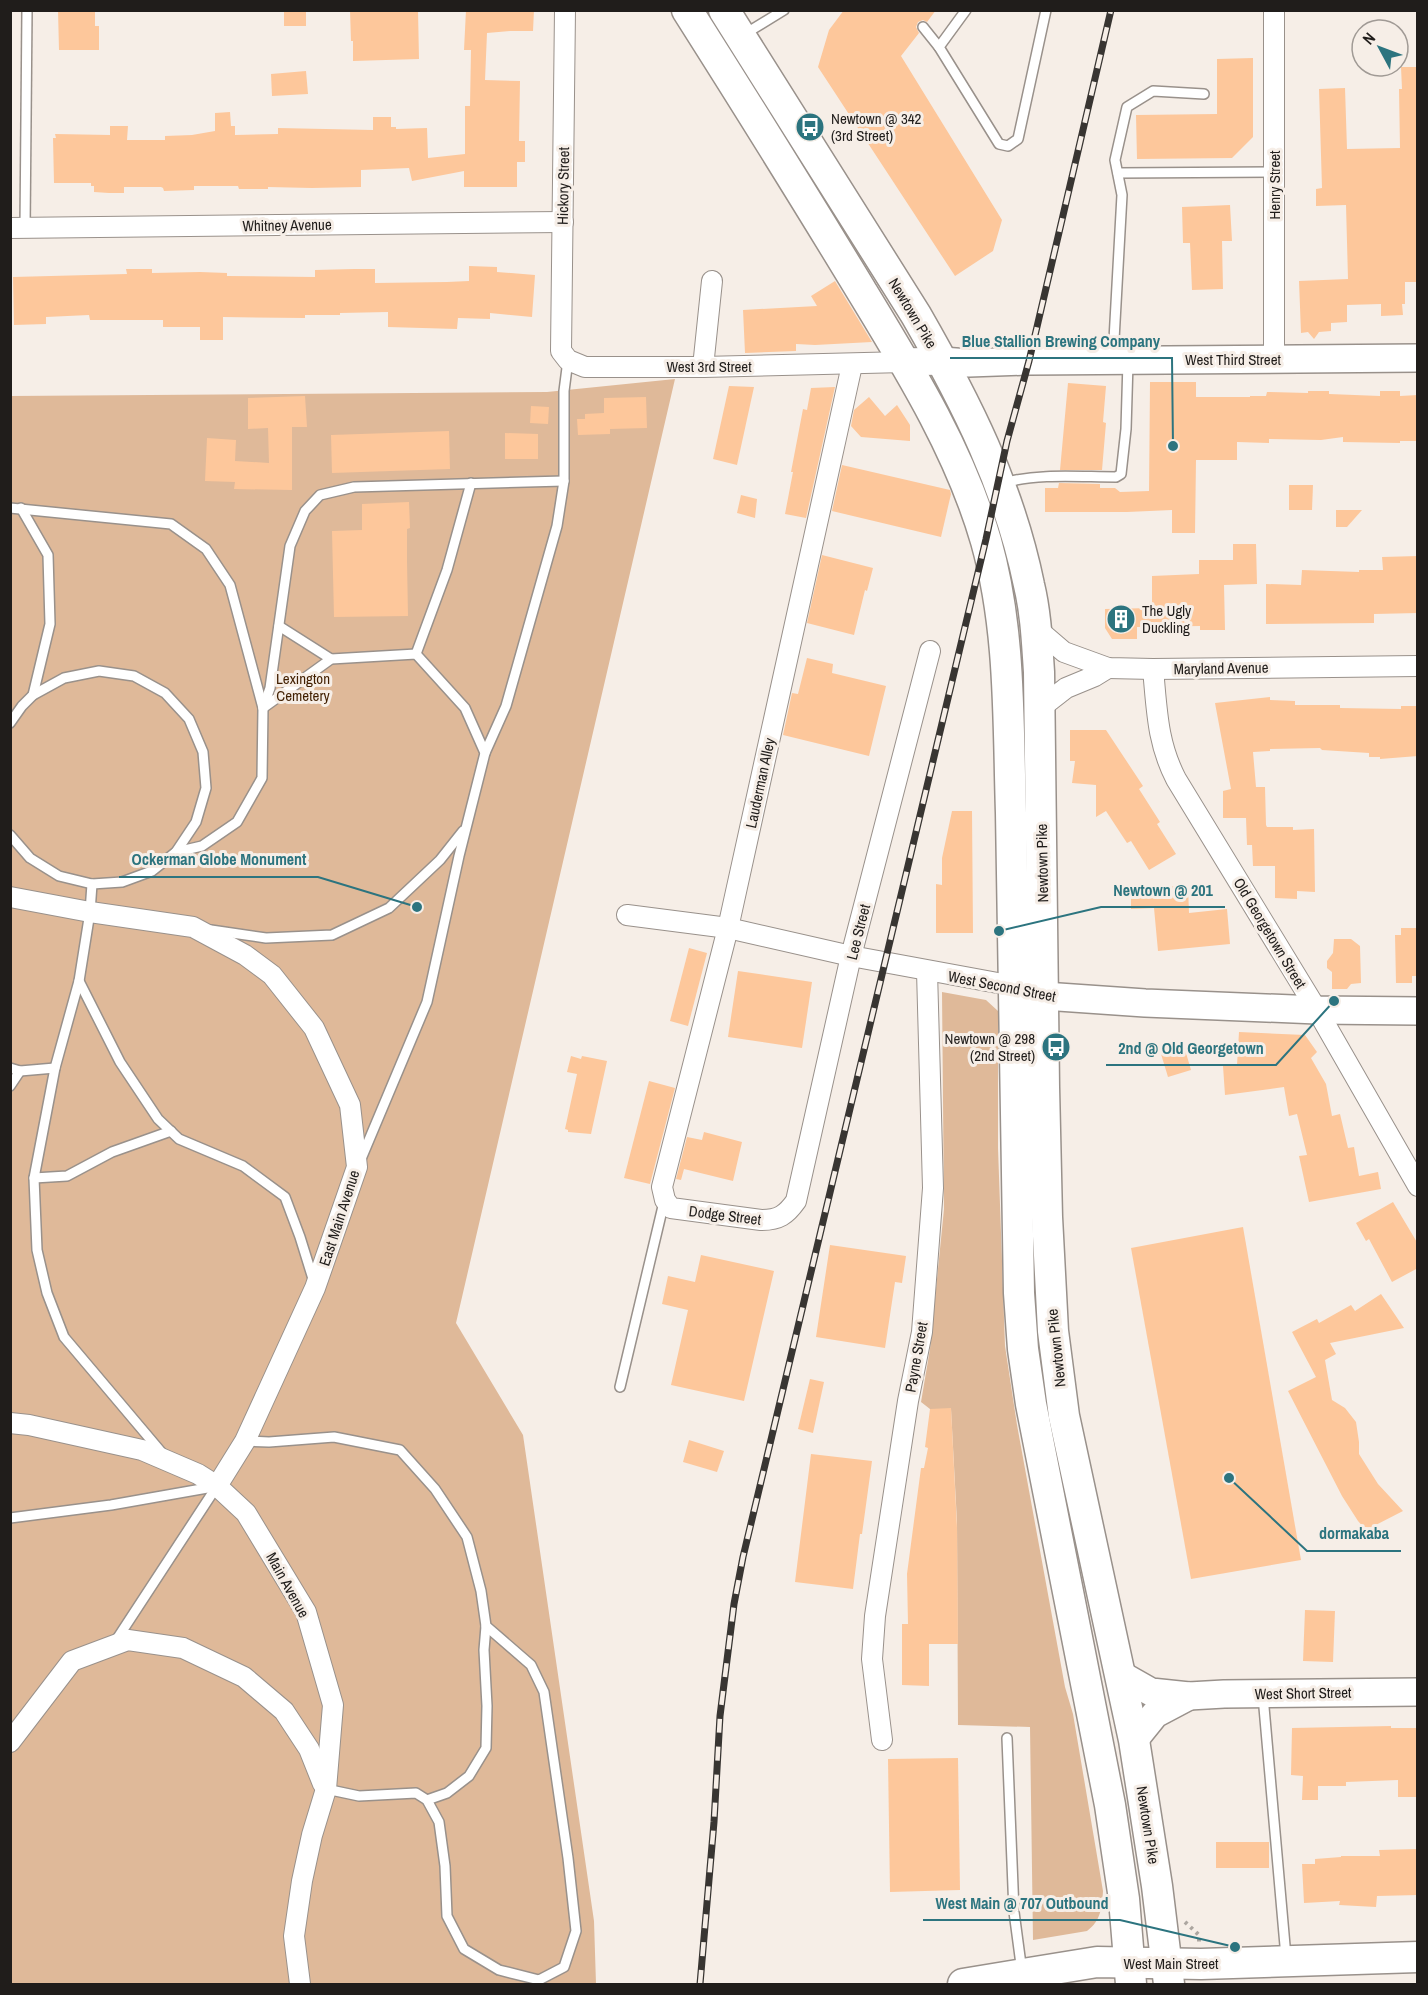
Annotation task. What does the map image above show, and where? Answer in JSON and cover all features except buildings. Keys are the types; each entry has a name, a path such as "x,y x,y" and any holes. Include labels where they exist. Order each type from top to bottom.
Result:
{"main road":[{"name":"Newtown Pike","path":"687,10 829,236 904,362 940,428 971,496 986,539 1001,611 1007,677 1019,1293 1023,1349 1110,1806 1124,1899 1131,1973"},
{"name":"Newtown Pike","path":"724,10 916,315 971,415 1000,484 1018,537 1030,586 1036,628 1039,709 1047,1217 1053,1331 1064,1416 1134,1740 1158,1886 1168,1974"},
{"name":"West Third Street","path":"904,362 1418,358"},
{"name":"West Second Street","path":"1014,986 1044,996 1317,1010 1418,1011"},
{"name":"West Short Street","path":"1121,1675 1151,1692 1190,1696 1418,1692"},
{"name":"West Short Street","path":"1134,1740 1155,1714 1190,1696"},
{"name":"West Main Street","path":"963,1984 1097,1962 1131,1973 1168,1974 1286,1961 1418,1957"}],"street":[{"name":"Hickory Street","path":"565,10 561,351 568,360"},
{"name":"Henry Street","path":"1274,10 1274,359"},
{"name":"Whitney Avenue","path":"18,228 563,222"},
{"path":"703,367 712,281"},
{"name":"West 3rd Street","path":"568,360 585,367 852,365"},
{"path":"852,365 904,362"},
{"name":"Lauderman Alley","path":"665,1200 662,1187 728,928 852,365"},
{"name":"Maryland Avenue","path":"1036,628 1064,652 1108,668 1418,666"},
{"name":"Lee Street","path":"788,1213 796,1201 801,1186 851,956 930,651"},
{"path":"1039,709 1066,688 1108,668"},
{"name":"Old Georgetown Street","path":"1153,669 1160,737 1167,761 1176,779 1317,1010 1418,1186"},
{"name":"East Main Avenue","path":"10,897 90,912 194,927 245,955 272,975 314,1028 350,1105 357,1167 315,1288 245,1441 217,1486"},
{"name":"West Second Street","path":"627,915 728,928 851,956 1014,986"},
{"name":"Payne Street","path":"882,1740 872,1659 875,1616 908,1401 922,1332 933,1188 927,971"},
{"name":"Dodge Street","path":"665,1200 671,1208 761,1220 780,1218 788,1213"},
{"name":"Main Avenue","path":"10,1423 29,1425 142,1450 198,1474 217,1486 246,1513 306,1612 333,1705 326,1789 312,1834 294,1936 300,1984"},
{"path":"10,1742 72,1660 128,1641 183,1648 244,1677 284,1712 309,1749 326,1789"}],"lane":[{"path":"18,228 27,10"},
{"path":"741,37 784,10"},
{"path":"939,47 966,10"},
{"path":"923,27 939,47 999,144 1008,146 1018,139 1046,10"},
{"path":"1000,484 1048,476 1116,477 1121,474 1126,429 1120,360 1122,195 1115,160 1127,107 1153,91 1204,94"},
{"path":"1118,173 1274,172"},
{"path":"357,1167 427,1002 485,753 510,695 557,526 564,481 564,391 568,360"},
{"path":"263,708 270,688 290,546 305,511 320,495 354,487 564,481"},
{"path":"416,654 447,570 471,483"},
{"path":"10,508 171,524 206,549 230,585 263,708 262,778 237,822 202,846 176,852"},
{"path":"21,508 48,555 50,624 33,696"},
{"path":"279,626 331,659"},
{"path":"416,654 465,708 485,753"},
{"path":"263,708 331,659 416,654"},
{"path":"10,723 21,706 33,696 64,678 99,671 134,676 165,693 189,719 203,752 206,788 196,822 176,852 152,871 123,882 92,884 59,876 30,858 10,835"},
{"path":"10,706 21,706"},
{"path":"194,927 266,938 332,935 389,908 440,860 466,828"},
{"path":"92,884 80,981 55,1068 34,1178 37,1250 47,1293 64,1337 168,1461"},
{"path":"80,981 120,1062 158,1119 179,1139 243,1166 285,1197 315,1288"},
{"path":"10,1086 15,1069 55,1068"},
{"path":"34,1178 67,1176 112,1152 171,1131"},
{"path":"620,1387 665,1200"},
{"path":"245,1441 269,1442 334,1437 400,1450 435,1489 467,1537 481,1591 486,1626 484,1650 487,1706 486,1748 469,1776 447,1793 427,1800"},
{"path":"10,1518 111,1505 217,1486"},
{"path":"113,1646 217,1486"},
{"path":"326,1789 359,1796 416,1793 427,1800 439,1822 445,1866 447,1916 464,1949 499,1970 539,1980 564,1967 576,1931 544,1692 531,1665 486,1626"},
{"path":"1263,1693 1286,1961"},
{"path":"1006,1738 1014,1912 1023,1974"}],"green space":[{"name":"Lexington Cemetery","path":"675,379 456,1323 523,1435 594,1921 596,1984 11,1984 10,396 547,392"},
{"path":"942,992 986,1000 998,1011 998,1148 1005,1346 1017,1425 1065,1687 1073,1714 1103,1891 1098,1918 1087,1931 1033,1940 1030,1727 958,1725 957,1522 951,1409 930,1409 921,1402 930,1349 944,1209"}],"railway":[{"path":"700,1984 714,1822 720,1716 734,1604 743,1557 1111,10"}],"place":[{"name":"Newtown @ 342 (3rd Street)","path":"810,127"},
{"name":"Blue Stallion Brewing Company","path":"1173,446"},
{"name":"The Ugly Duckling","path":"1121,619"},
{"name":"Ockerman Globe Monument","path":"417,907"},
{"name":"Newtown @ 201","path":"999,931"},
{"name":"2nd @ Old Georgetown","path":"1334,1001"},
{"name":"Newtown @ 298 (2nd Street)","path":"1056,1047"},
{"name":"dormakaba","path":"1229,1478"},
{"name":"West Main @ 707 Outbound","path":"1235,1947"}]}
